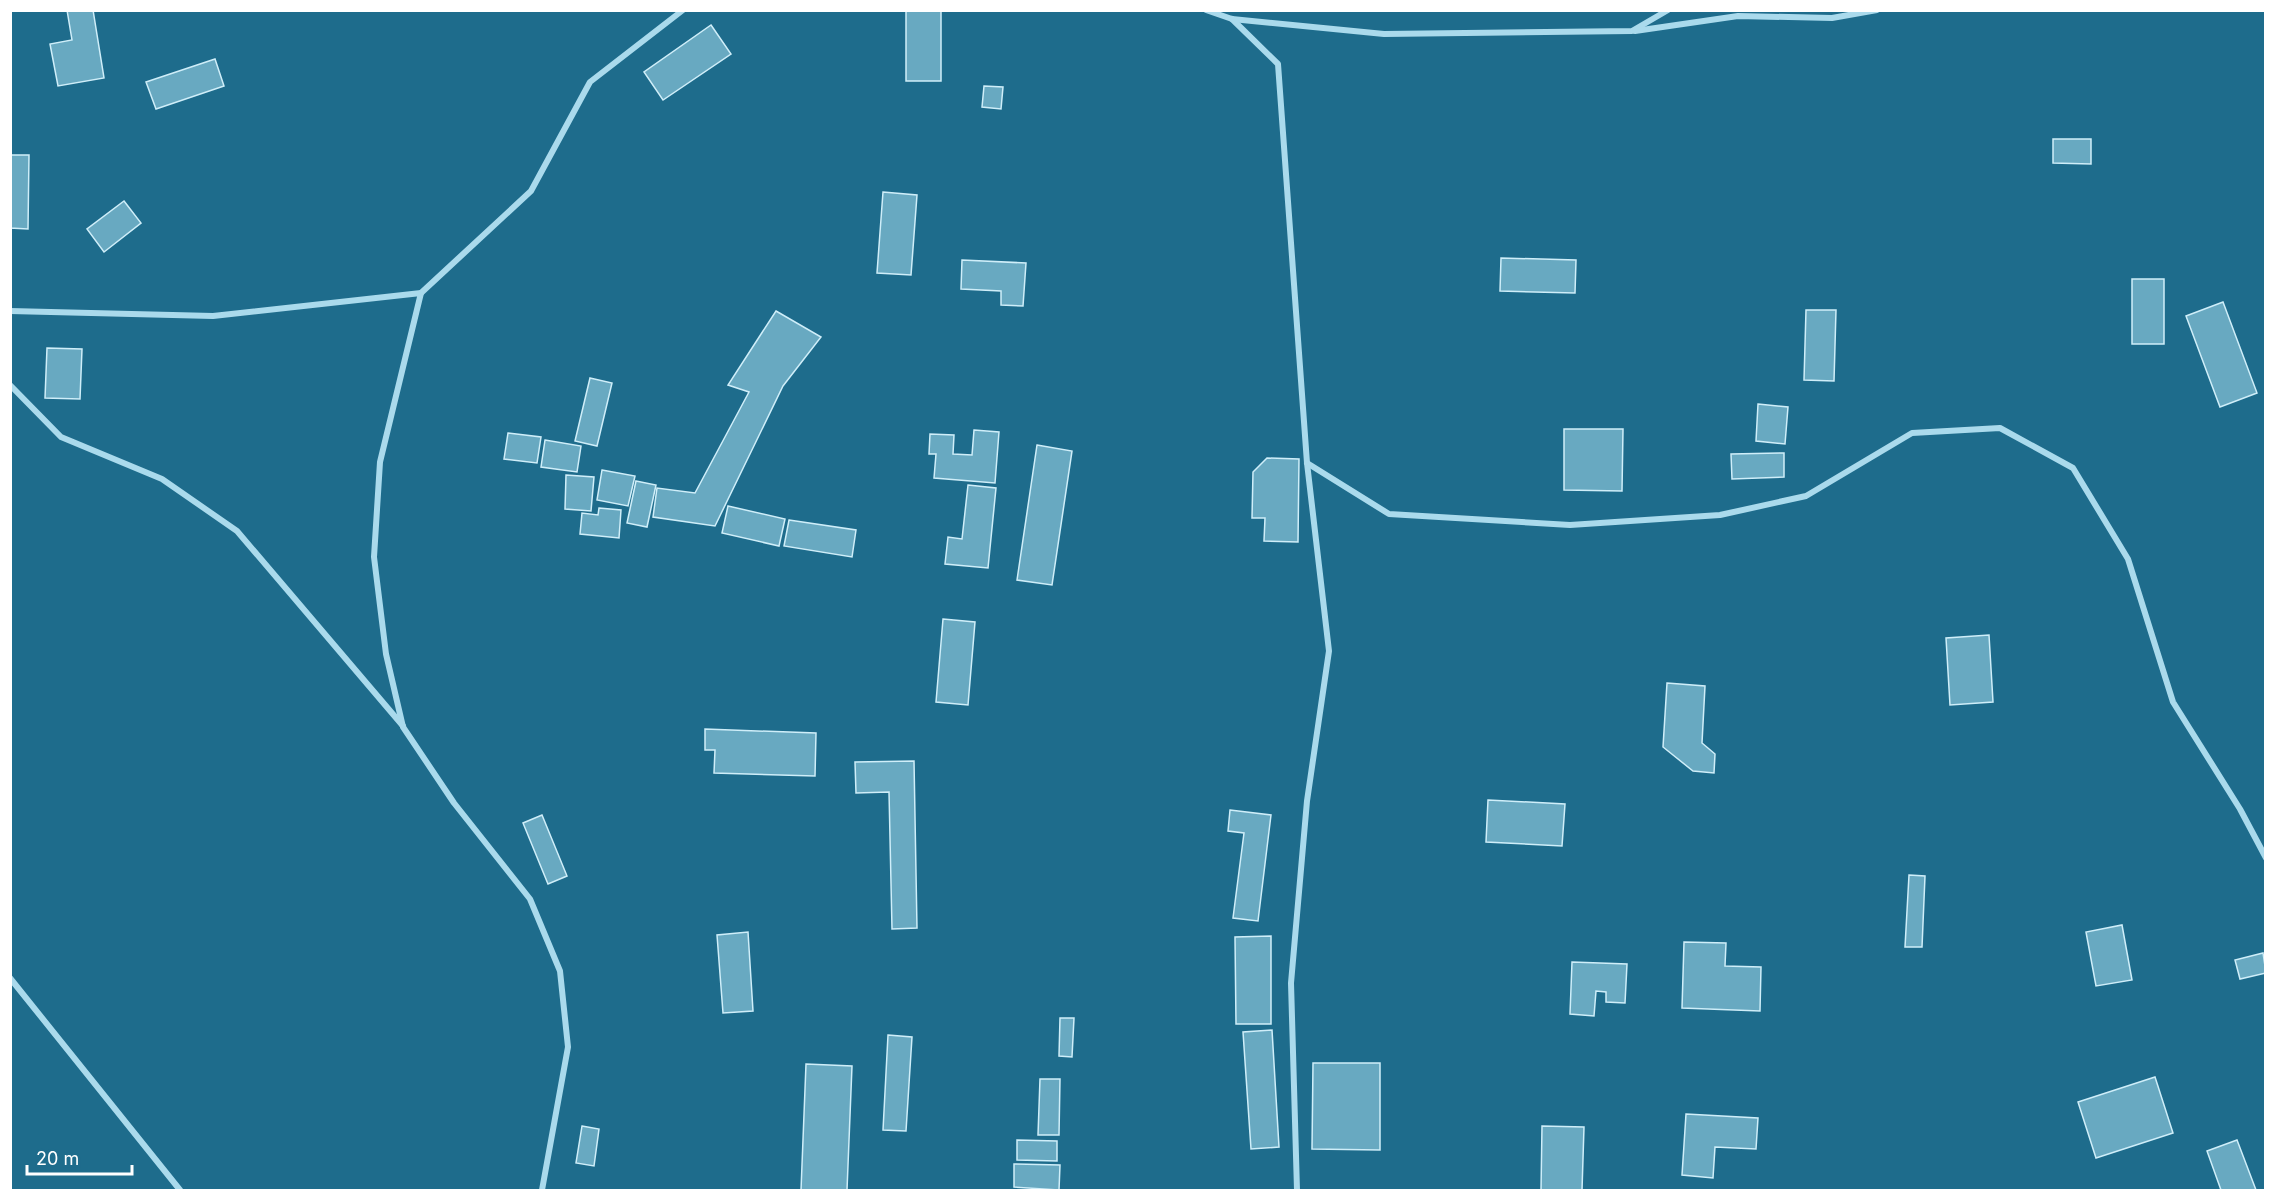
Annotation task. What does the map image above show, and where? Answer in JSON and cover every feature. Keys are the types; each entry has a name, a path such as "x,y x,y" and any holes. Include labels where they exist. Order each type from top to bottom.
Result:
{"street":[{"path":"403,727 386,654 374,557 380,462 421,293 531,191 591,82 682,10"},
{"path":"1206,10 1232,19 1384,34 1632,31 1738,16 1832,18 1877,10"},
{"path":"1632,31 1668,10"},
{"path":"1232,19 1278,64 1307,463 1329,651 1307,801 1291,982 1297,1191"},
{"path":"10,311 213,316 421,293"},
{"path":"10,385 61,437 162,479 237,531 403,727 454,803 530,899 560,971 568,1047 542,1191"},
{"path":"1307,463 1389,514 1570,525 1720,515 1806,496 1912,433 2000,428 2073,468 2128,559 2173,702 2240,809 2265,858"},
{"path":"10,978 180,1191"}],"building":[{"path":"67,10 93,10 104,78 58,86 50,44 72,40"},
{"path":"906,10 941,10 941,81 906,81"},
{"path":"711,25 731,54 663,100 644,72"},
{"path":"215,59 224,86 156,109 146,82"},
{"path":"984,86 1003,87 1001,109 982,107"},
{"path":"2053,139 2091,139 2091,164 2053,163"},
{"path":"10,155 29,155 28,229 10,228"},
{"path":"883,192 917,195 911,275 877,273"},
{"path":"124,201 141,223 104,252 87,229"},
{"path":"1501,258 1576,260 1575,293 1500,291"},
{"path":"962,260 1026,263 1023,306 1001,305 1001,291 961,289"},
{"path":"2132,279 2164,279 2164,344 2132,344"},
{"path":"2223,302 2257,393 2220,407 2186,316"},
{"path":"1806,310 1836,310 1834,381 1804,380"},
{"path":"776,311 821,337 783,386 715,526 653,517 657,488 695,493 749,392 728,385"},
{"path":"47,348 82,349 80,399 45,398"},
{"path":"590,378 612,383 597,446 575,441"},
{"path":"1758,404 1788,407 1785,444 1756,441"},
{"path":"1564,429 1623,429 1622,491 1564,490"},
{"path":"974,430 999,432 995,483 934,478 936,454 929,454 930,434 954,435 953,454 972,455"},
{"path":"508,433 541,437 537,463 504,459"},
{"path":"545,440 581,446 577,472 541,467"},
{"path":"1037,445 1072,451 1052,585 1017,580"},
{"path":"1784,453 1784,477 1732,479 1731,454"},
{"path":"1267,458 1299,459 1298,542 1264,541 1265,518 1252,518 1253,472"},
{"path":"602,470 635,476 628,506 597,500"},
{"path":"566,475 594,477 591,511 565,509"},
{"path":"636,481 656,485 647,527 627,523"},
{"path":"968,485 996,488 988,568 945,564 948,537 962,539"},
{"path":"728,506 785,519 779,546 722,533"},
{"path":"599,508 621,510 619,538 580,534 582,513 598,515"},
{"path":"789,520 856,530 852,557 784,546"},
{"path":"943,619 975,622 968,705 936,702"},
{"path":"1989,635 1993,702 1950,705 1946,638"},
{"path":"1667,683 1705,686 1702,743 1715,754 1714,773 1693,771 1663,747"},
{"path":"705,729 816,733 815,776 714,773 715,750 705,750"},
{"path":"914,761 917,928 892,929 889,792 856,793 855,762"},
{"path":"1488,800 1565,804 1562,846 1486,842"},
{"path":"1230,810 1271,815 1258,921 1233,918 1244,833 1228,831"},
{"path":"542,815 567,876 548,884 523,823"},
{"path":"1909,875 1925,876 1922,947 1905,947"},
{"path":"2122,925 2132,980 2096,986 2086,932"},
{"path":"748,932 753,1011 723,1013 717,935"},
{"path":"1271,936 1271,1024 1236,1024 1235,937"},
{"path":"1684,942 1726,943 1725,966 1761,967 1760,1011 1682,1008"},
{"path":"2263,953 2266,973 2240,979 2235,960"},
{"path":"1572,962 1627,964 1625,1003 1606,1002 1606,992 1596,991 1594,1016 1570,1014"},
{"path":"1060,1018 1074,1018 1072,1057 1059,1056"},
{"path":"1272,1030 1279,1147 1251,1149 1243,1032"},
{"path":"888,1035 912,1037 906,1131 883,1130"},
{"path":"1313,1063 1380,1063 1380,1150 1312,1149"},
{"path":"806,1064 852,1066 847,1190 801,1190"},
{"path":"2155,1077 2173,1133 2096,1158 2078,1102"},
{"path":"1040,1079 1060,1079 1059,1135 1038,1135"},
{"path":"1686,1114 1758,1118 1756,1149 1715,1147 1713,1178 1682,1175"},
{"path":"582,1126 599,1129 594,1166 576,1163"},
{"path":"1542,1126 1584,1127 1582,1190 1541,1190"},
{"path":"1017,1140 1057,1141 1057,1161 1017,1160"},
{"path":"2237,1140 2256,1190 2221,1190 2207,1151"},
{"path":"1014,1164 1060,1165 1059,1190 1014,1187"}]}
